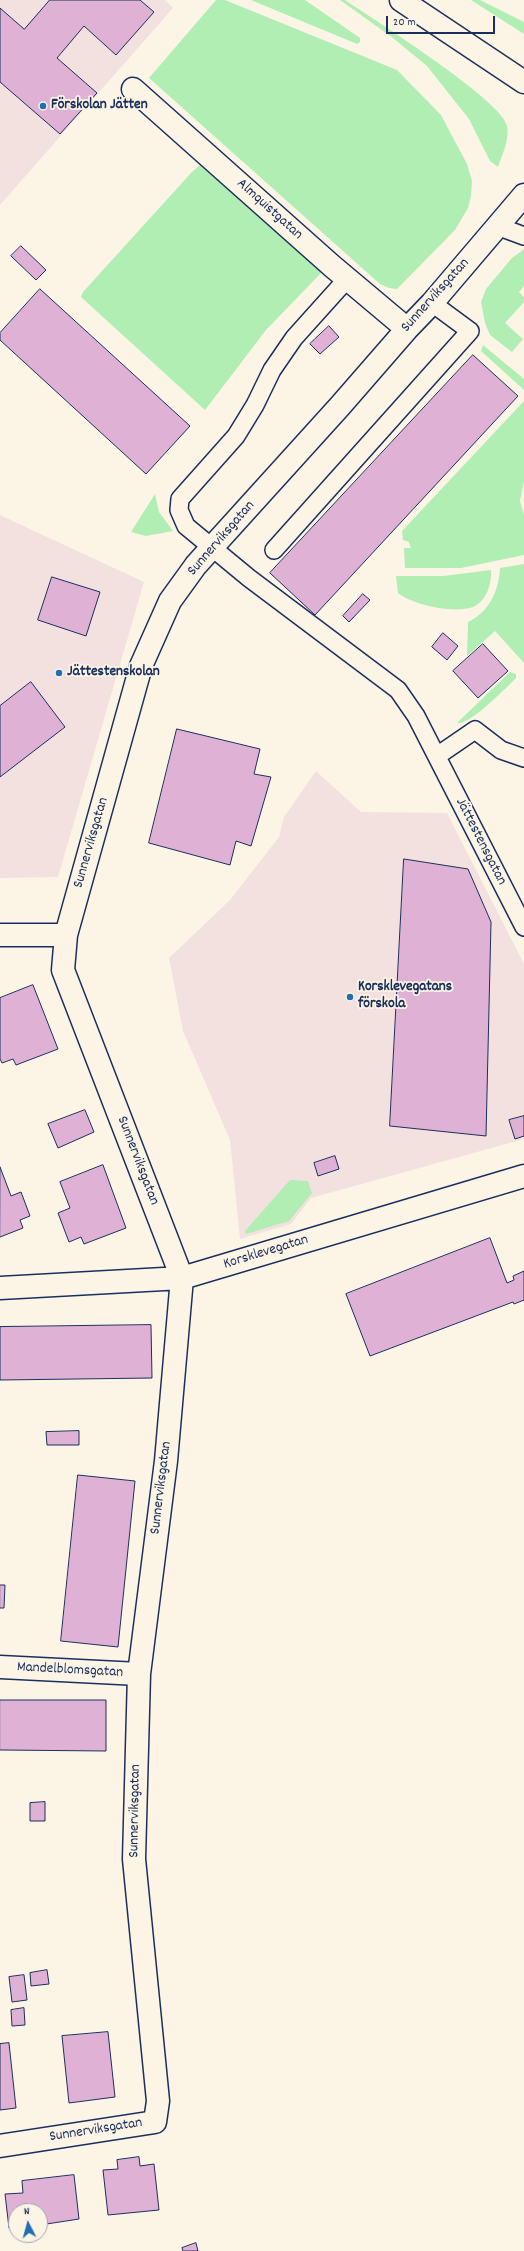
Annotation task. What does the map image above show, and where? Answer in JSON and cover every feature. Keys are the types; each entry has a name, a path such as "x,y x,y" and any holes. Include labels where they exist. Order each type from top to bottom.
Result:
{"street":[{"path":"402,0 524,82"},
{"name":"Almquistgatan","path":"133,89 347,279 406,329"},
{"name":"Sunnerviksgatan","path":"0,2146 155,2122 158,2101 134,1859 140,1674 166,1461 182,1278 63,970 66,935 141,666 170,601 196,565 214,547 335,412 406,329 432,303 524,195"},
{"path":"0,935 66,935"},
{"name":"Korsklevegatan","path":"0,1288 182,1278 524,1176"},
{"name":"Mandelblomsgatan","path":"0,1667 140,1674"}],"lane":[{"path":"497,226 524,236"},
{"name":"Jättestensgatan","path":"347,279 294,338 272,370 255,405 236,436 180,499 179,510 186,526 214,547 249,578 398,690 416,716 524,927"},
{"path":"274,550 470,331 432,303"},
{"path":"437,756 475,730 501,750 524,758"}],"shaded area":[{"name":"Förskolan Jätten","path":"0,0 165,0 173,8 0,205"},
{"name":"Jättestenskolan","path":"0,515 144,582 58,877 0,878"},
{"name":"Korsklevegatans förskola","path":"316,771 361,812 447,813 524,964 524,1139 311,1198 291,1224 240,1239 230,1140 183,1031 169,958 230,900 279,837 284,817"}],"green space":[{"path":"216,0 225,0 397,70 441,115 467,164 472,181 471,196 468,208 455,230 397,289 389,288 380,284 149,78"},
{"path":"251,0 305,0 360,38 360,42 357,44"},
{"path":"340,0 345,0 435,61 484,98 500,114 507,126 508,131 505,147 498,167 490,161 469,119 427,66 393,38"},
{"path":"471,0 480,0 524,22 524,34"},
{"path":"200,165 323,271 266,330 205,410 81,297 83,292"},
{"path":"524,249 524,286 519,292 524,297 524,302 505,323 523,339 512,352 490,335 485,323 481,302 486,289 512,258"},
{"path":"483,345 524,379 524,390 481,351"},
{"path":"524,401 524,481 520,501 524,515 524,555 461,568 405,568 404,548 411,548 409,542 403,540 402,531"},
{"path":"155,494 159,512 173,531 146,536 131,532"},
{"path":"524,564 524,663 495,631 467,656 468,622 482,613 492,600 498,585 500,568"},
{"path":"491,570 491,580 488,591 482,601 473,607 465,609 445,609 424,605 398,593 396,576 443,576"},
{"path":"510,672 516,674 516,678 505,689 479,712 463,722 457,723"},
{"path":"290,1180 308,1181 312,1193 289,1221 246,1234 245,1231"}],"building":[{"path":"50,0 140,0 154,12 116,55 84,26 57,58 97,93 60,134 0,82 0,8 24,29"},
{"path":"21,246 46,270 36,280 11,256"},
{"path":"40,289 190,426 146,474 0,340 0,333"},
{"path":"329,326 339,337 320,354 310,344"},
{"path":"473,355 518,396 315,615 270,573"},
{"path":"52,577 100,592 86,636 38,620"},
{"path":"363,594 370,600 349,622 343,616"},
{"path":"443,633 458,646 447,660 432,647"},
{"path":"483,644 508,671 478,698 453,671"},
{"path":"31,682 65,727 0,777 0,706"},
{"path":"177,729 260,749 254,774 271,777 251,846 236,841 230,865 149,843"},
{"path":"404,859 468,869 491,922 486,1136 390,1126"},
{"path":"33,985 58,1049 16,1065 13,1059 2,1063 0,1059 0,998"},
{"path":"85,1110 94,1132 58,1148 48,1124"},
{"path":"524,1116 524,1136 515,1139 509,1120"},
{"path":"335,1156 339,1169 318,1176 314,1163"},
{"path":"103,1165 126,1228 84,1244 81,1237 69,1242 58,1213 70,1208 60,1182"},
{"path":"0,1167 11,1196 21,1192 30,1216 20,1220 23,1228 0,1237"},
{"path":"490,1238 507,1283 514,1280 513,1276 524,1271 524,1300 514,1304 513,1302 370,1356 346,1294"},
{"path":"151,1325 152,1378 0,1380 0,1327"},
{"path":"79,1431 79,1445 47,1445 46,1432"},
{"path":"78,1475 135,1481 118,1647 61,1641"},
{"path":"0,1585 5,1585 4,1608 0,1608"},
{"path":"0,1700 106,1700 106,1751 0,1750"},
{"path":"45,1802 45,1821 30,1821 30,1803"},
{"path":"47,1970 49,1984 31,1986 30,1973"},
{"path":"24,1975 27,2000 12,2002 9,1977"},
{"path":"24,2008 25,2025 12,2026 11,2010"},
{"path":"108,2032 115,2097 69,2103 62,2036"},
{"path":"9,2043 16,2108 0,2110 0,2044"},
{"path":"139,2157 140,2166 154,2164 159,2210 108,2215 103,2170 118,2169 117,2160"},
{"path":"74,2175 79,2219 48,2224 48,2203 8,2203 8,2220 5,2194 23,2193 22,2181"},
{"path":"196,2243 198,2251 183,2251 182,2248"}],"place":[{"name":"Förskolan Jätten","path":"43,106"},
{"name":"Jättestenskolan","path":"59,673"},
{"name":"Korsklevegatans förskola","path":"350,997"}]}
